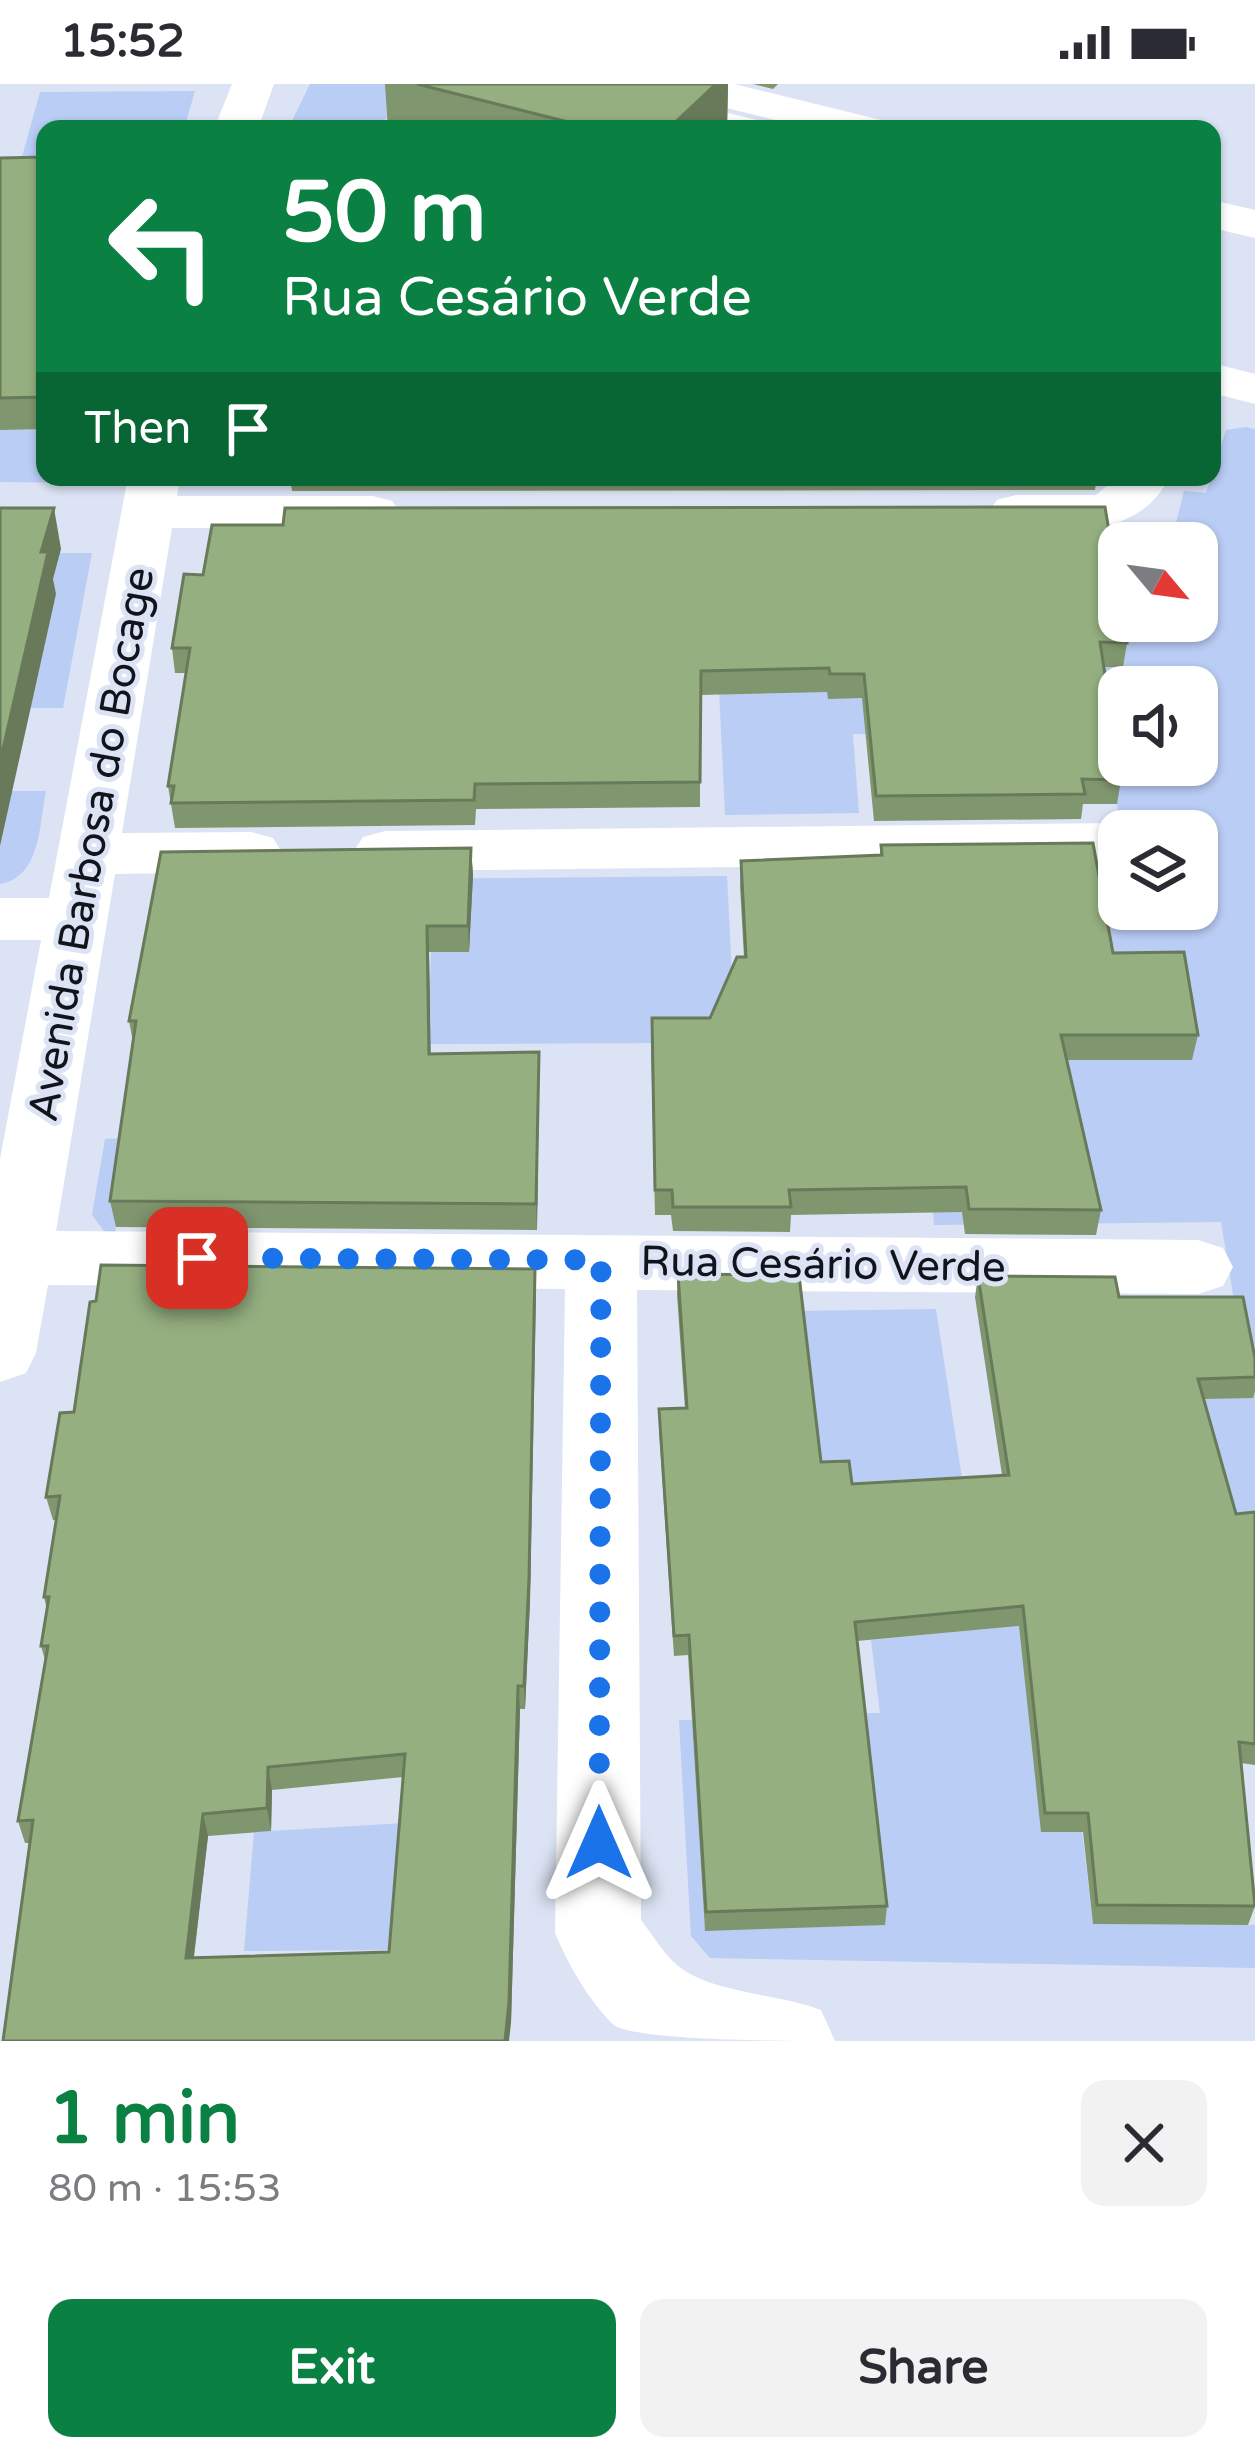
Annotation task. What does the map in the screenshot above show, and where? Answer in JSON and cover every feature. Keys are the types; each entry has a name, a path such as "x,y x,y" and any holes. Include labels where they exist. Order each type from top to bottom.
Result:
{"street":[{"path":"239,120 253,84"},
{"path":"555,84 704,120"},
{"path":"680,84 828,120"},
{"path":"1222,227 1255,255"},
{"path":"1221,380 1255,389"},
{"path":"972,511 1113,511 1139,486"},
{"path":"151,495 430,512"},
{"name":"Avenida Barbosa do Bocage","path":"0,1353 151,495"},
{"path":"87,854 1098,843"},
{"path":"0,920 76,919"},
{"name":"Rua Cesário Verde","path":"17,1258 1198,1267"},
{"path":"601,1260 598,1933 648,1998 738,2032 790,2041"}],"shaded area":[{"path":"310,84 424,85 384,120 292,120"},
{"path":"195,91 187,120 36,120 36,188 13,189 40,92"},
{"path":"0,399 36,400 36,482 0,482"},
{"path":"1255,429 1255,1531 1047,1551 1237,1318 1221,1222 934,1225 933,1212 1089,1210 978,1123 1112,1001 1099,930 1218,930 1218,810 1118,810 1114,786 1218,786 1218,666 1098,666 1098,736 853,734 859,813 725,815 718,669 1098,529 1098,642 1218,642 1218,522 1176,522 1184,491 1206,493 1208,486 1221,486 1226,430"},
{"path":"0,553 92,553 63,708 0,708"},
{"path":"11,791 46,791 31,860 24,871 0,884 0,843"},
{"path":"1089,874 1098,874 1098,924"},
{"path":"727,876 737,1072 668,1043 264,1045 382,879","holes":["380,890 469,951 431,952 429,1010"]},
{"path":"128,1138 115,1234 104,1231 92,1215 105,1139"},
{"path":"936,1309 965,1498 820,1482 798,1311"},
{"path":"1057,1622 1093,1924 1255,1925 1255,1968 710,1958 691,1936 679,1720 692,1720 705,1930 861,1713 880,1713 871,1640"},
{"path":"404,1823 394,1950 244,1951 254,1832"}],"building":[{"path":"417,84 716,84 678,120 560,120"},
{"path":"36,157 36,397 0,398 0,158"},
{"path":"1105,507 1108,522 1098,522 1098,642 1104,666 1098,666 1098,779 1082,779 1085,794 876,796 864,674 830,674 829,668 701,671 700,782 475,784 474,800 171,803 174,786 168,786 190,648 172,648 184,574 203,575 212,525 283,525 285,508"},
{"path":"0,508 54,508 0,762"},
{"path":"1093,843 1098,930 1109,930 1113,953 1184,952 1198,1035 1061,1035 1101,1210 969,1209 966,1187 789,1190 791,1207 673,1207 672,1190 655,1190 652,1018 710,1018 737,957 746,957 741,861 882,855 881,845"},
{"path":"471,848 468,926 427,926 429,1054 539,1052 536,1204 110,1201 136,1021 129,1021 161,852"},
{"path":"101,1265 535,1269 529,1578 524,1686 518,1686 505,2041 3,2041 33,1820 18,1821 48,1646 41,1646 49,1597 44,1597 60,1496 46,1497 60,1413 74,1412 90,1302 96,1301","holes":["405,1754 389,1952 186,1958 203,1814 267,1808 268,1767"]},
{"path":"678,1274 799,1275 821,1462 849,1461 852,1484 1009,1475 978,1276 1115,1277 1119,1297 1243,1297 1255,1377 1198,1379 1236,1514 1255,1512 1255,1744 1239,1742 1255,1906 1097,1905 1088,1813 1045,1813 1023,1606 855,1622 887,1906 706,1912 689,1635 674,1636 659,1409 687,1408"}],"route":[{"path":"197,1258 601,1260 599,1843"}]}
